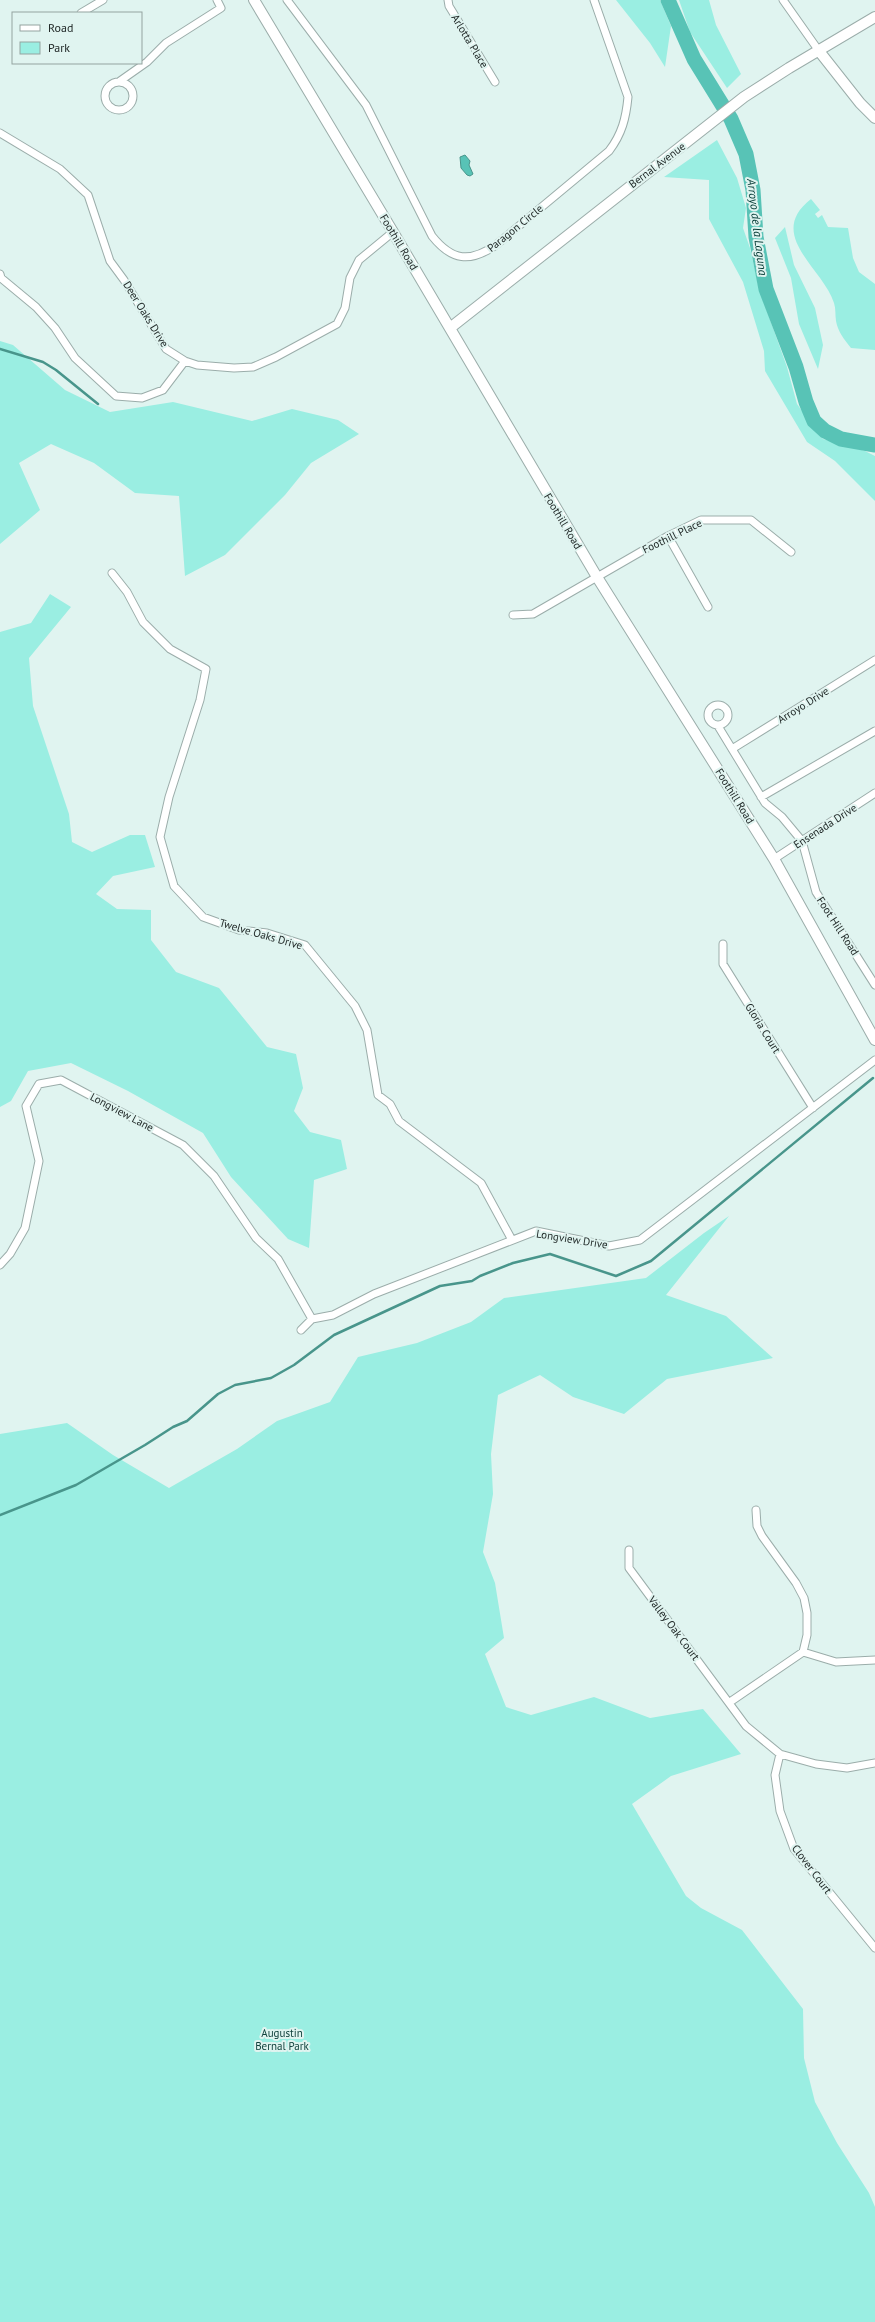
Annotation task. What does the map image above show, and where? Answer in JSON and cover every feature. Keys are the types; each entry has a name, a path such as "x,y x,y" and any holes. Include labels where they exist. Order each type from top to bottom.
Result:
{"main road":[{"name":"Foothill Road","path":"254,0 394,232 597,577 774,859 875,1040"},
{"name":"Bernal Avenue","path":"450,328 628,186 705,129 744,97 789,68 875,17"},
{"path":"819,51 860,102 875,118"}],"street":[{"path":"83,12 103,0"},
{"path":"120,81 128,84 133,94 130,105 121,110 110,107 104,98 107,87 120,81 147,62 166,44 221,8 217,0"},
{"name":"Paragon Circle","path":"287,0 366,105 432,236 442,248 450,254 466,257 483,254 496,245 609,151 617,141 627,114 628,97 594,0"},
{"name":"Arlotta Place","path":"448,0 449,6 495,82"},
{"path":"783,0 819,51"},
{"name":"Deer Oaks Drive","path":"0,133 60,169 88,195 110,261 124,280 166,349 185,361 206,366 234,368 253,367 276,357 337,324 345,308 350,278 359,260 394,232"},
{"path":"0,274 1,278 36,307 55,328 74,358 116,396 142,398 163,390 185,361"},
{"name":"Foothill Place","path":"513,615 533,614 668,536 701,520 751,520 791,552"},
{"path":"668,536 708,607"},
{"name":"Twelve Oaks Drive","path":"112,572 127,592 143,622 170,649 206,669 200,700 169,797 160,837 174,886 203,917 239,930 267,933 305,945 355,1006 366,1030 378,1095 390,1104 399,1121 481,1183 512,1240"},
{"name":"Arroyo Drive","path":"732,749 875,660"},
{"name":"Foot Hill Road","path":"718,726 765,803 782,817 802,841 816,892 875,985"},
{"path":"761,797 875,731"},
{"name":"Ensenada Drive","path":"774,859 875,793"},
{"name":"Gloria Court","path":"723,944 723,964 813,1108"},
{"name":"Longview Drive","path":"312,1319 333,1315 374,1294 536,1231 609,1246 640,1240 875,1060"},
{"name":"Longview Lane","path":"0,1265 10,1254 26,1228 39,1161 26,1106 39,1084 61,1080 182,1145 214,1176 256,1238 278,1259 312,1319"},
{"path":"301,1330 312,1319"},
{"path":"730,1702 803,1652 807,1636 807,1613 804,1598 796,1583 762,1536 757,1526 756,1510"},
{"name":"Valley Oak Court","path":"629,1550 629,1568 730,1702 746,1726 780,1754"},
{"path":"803,1652 836,1662 875,1660"},
{"path":"780,1754 816,1764 847,1768 875,1763"},
{"name":"Clover Court","path":"780,1754 775,1775 780,1812 794,1849 875,1948"}],"green space":[{"path":"616,0 660,0 671,26 665,67 650,43"},
{"path":"679,0 709,0 716,25 741,74 727,88 690,32"},
{"path":"717,140 737,178 746,208 743,228 750,248 759,289 787,367 797,404 823,439 865,451 875,456 875,501 835,461 807,442 765,371 764,351 743,282 709,219 709,180 664,177"},
{"path":"811,199 820,210 815,214 818,218 822,215 828,227 848,228 853,258 859,272 875,284 875,350 851,348 837,325 835,305 828,290 801,251 795,238 794,226 798,212"},
{"path":"785,227 794,265 815,308 823,345 818,369 799,324 791,278 775,238"},
{"path":"0,341 13,345 65,390 110,412 173,402 252,421 292,409 338,420 359,434 311,463 285,495 225,555 185,576 179,496 135,493 94,463 51,444 19,463 40,510 0,544"},
{"path":"50,594 71,607 29,658 33,706 69,814 72,842 92,852 130,835 145,835 155,867 113,876 96,894 117,909 151,910 151,940 176,972 219,988 267,1047 296,1054 303,1088 294,1111 310,1132 341,1140 347,1169 314,1180 309,1248 288,1239 231,1177 203,1133 128,1091 71,1063 28,1071 11,1101 0,1107 0,632 31,623"},
{"name":"Augustin Bernal Park","path":"729,1216 666,1295 726,1316 773,1358 667,1379 624,1414 573,1397 540,1375 498,1395 491,1454 493,1494 483,1552 495,1583 504,1638 485,1654 506,1707 531,1715 594,1697 650,1718 703,1709 741,1754 671,1776 632,1804 686,1896 701,1908 742,1930 803,2009 804,2058 815,2102 837,2143 869,2193 875,2207 875,2322 0,2322 0,1434 67,1423 113,1455 169,1488 237,1449 277,1421 330,1402 358,1357 417,1343 471,1322 504,1298 646,1278 704,1233"}],"shaded area":[{"path":"465,155 470,161 469,165 473,174 470,176 467,175 461,168 460,157"}],"waterway":[{"name":"Arroyo de la Laguna","path":"668,0 694,59 731,119 746,154 753,190 756,237 766,289 796,367 806,402 814,421 825,431 841,439 875,445"},
{"path":"0,349 43,362 56,370 98,404"},
{"path":"0,1515 76,1485 173,1427 187,1421 218,1394 235,1385 271,1378 294,1365 334,1335 440,1286 472,1281 480,1276 513,1263 550,1254 616,1276 651,1261 873,1078"}]}
